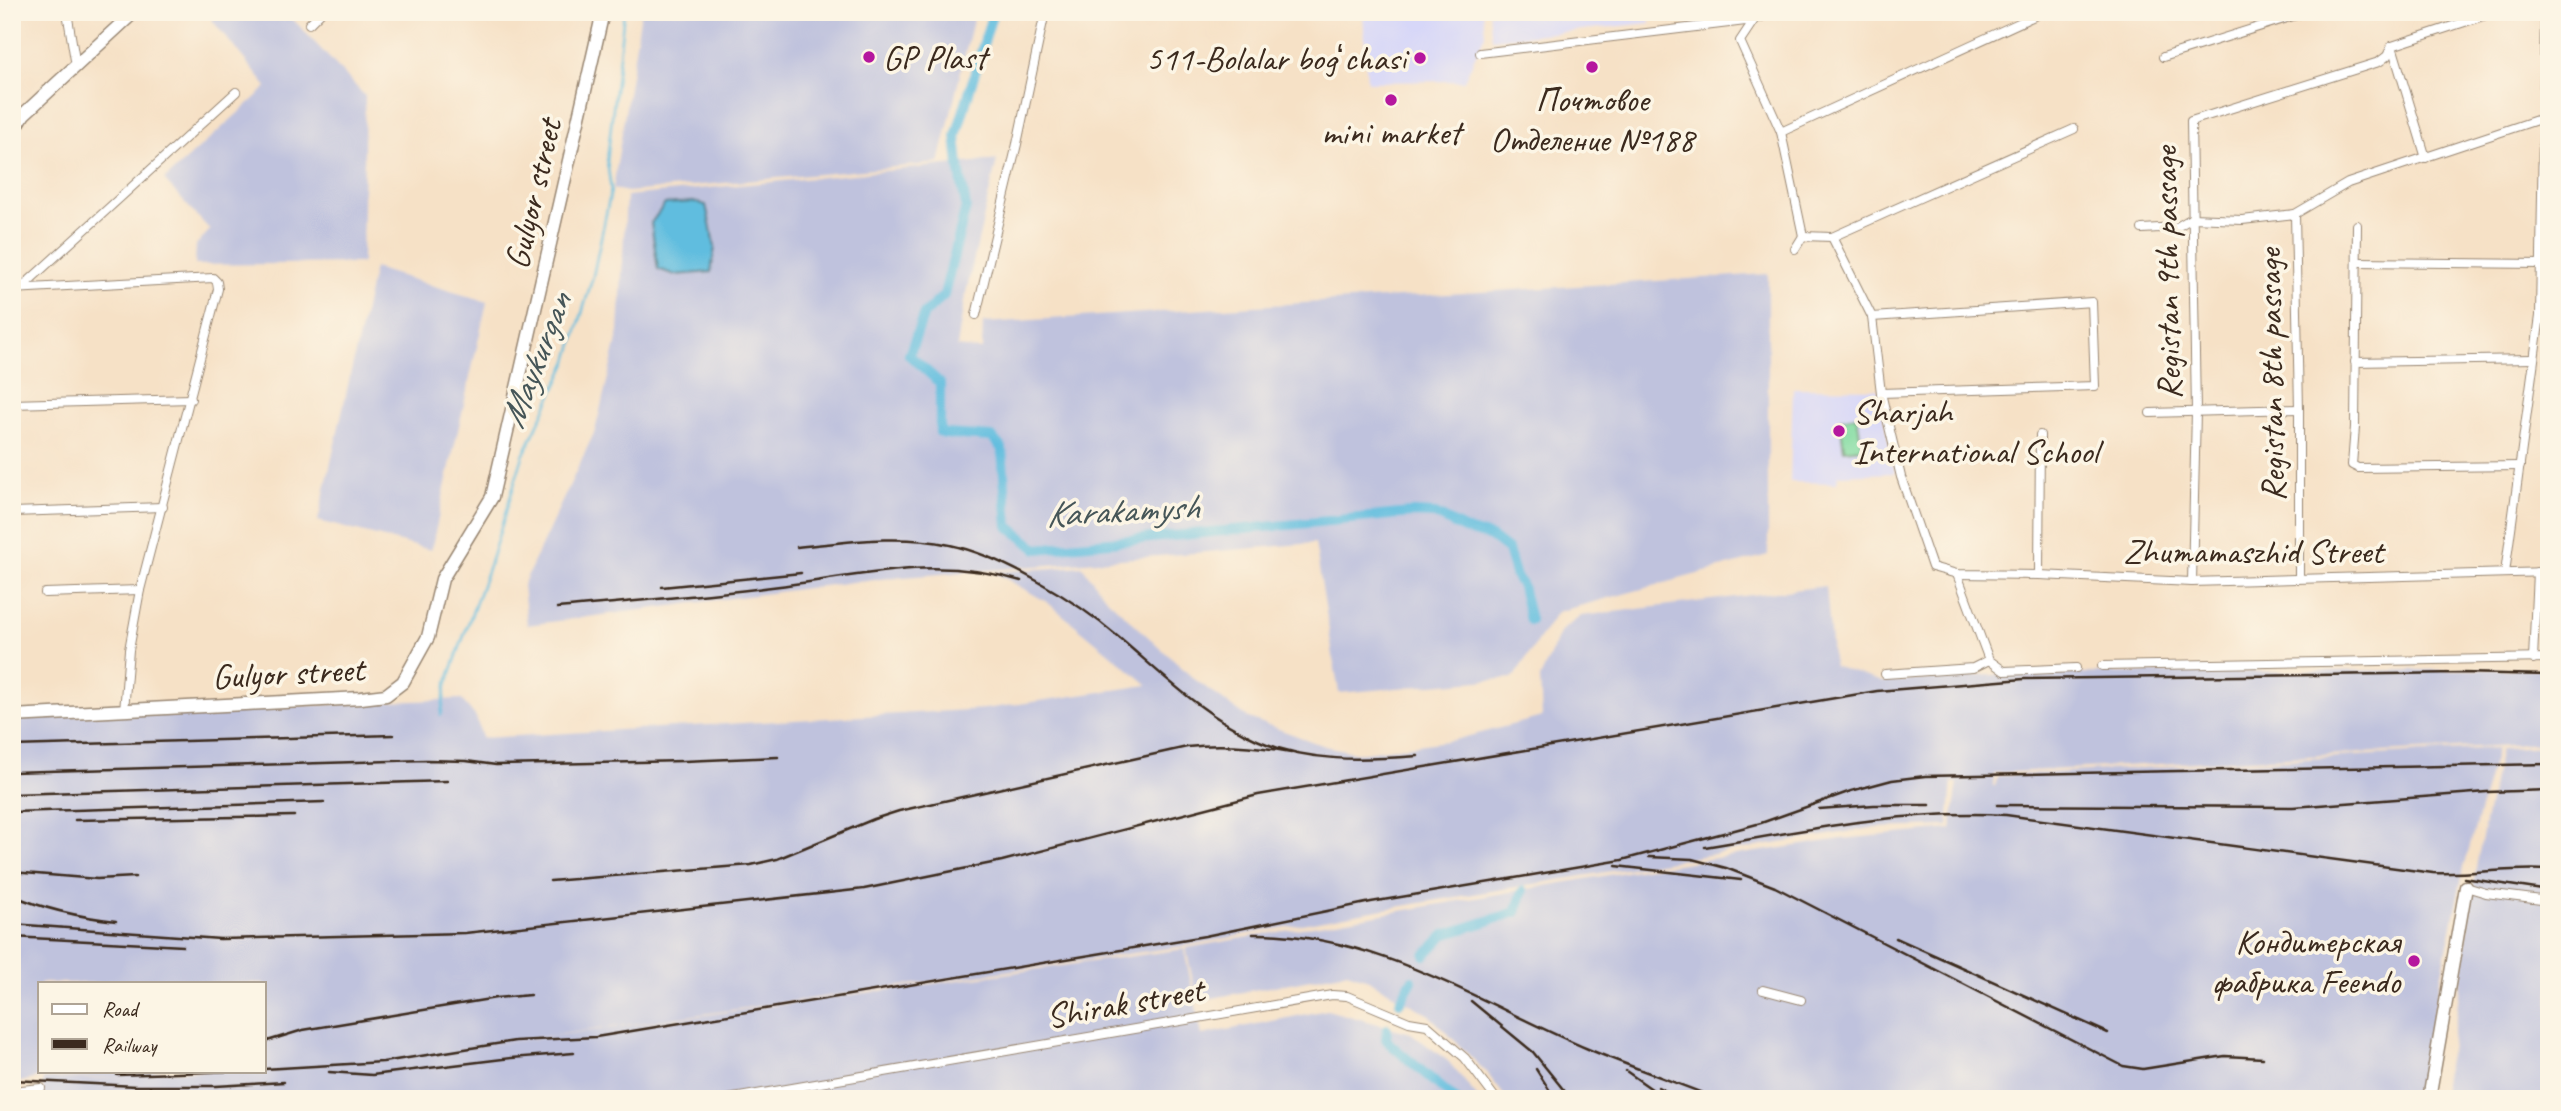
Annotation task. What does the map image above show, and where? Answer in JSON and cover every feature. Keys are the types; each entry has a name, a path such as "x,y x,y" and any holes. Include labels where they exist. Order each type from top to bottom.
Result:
{"street":[{"path":"67,12 76,65"},
{"path":"12,134 18,116 134,12"},
{"path":"309,24 321,12"},
{"name":"Gulyor street","path":"12,716 361,698 386,695 403,682 428,637 442,579 492,497 603,12"},
{"path":"976,315 1045,12"},
{"path":"1480,53 1754,20 1773,12"},
{"path":"1781,132 2043,12"},
{"path":"2163,57 2306,12"},
{"name":"Registan 9th passage","path":"2192,582 2196,411 2191,121 2379,62 2387,56 2392,46 2495,12"},
{"path":"2505,573 2540,316 2545,204 2545,12"},
{"path":"1754,20 1740,41 1781,132 1804,236 1794,250"},
{"path":"2392,46 2426,158"},
{"path":"16,289 236,92"},
{"name":"Registan 8th passage","path":"2142,229 2177,227 2192,218 2242,220 2295,214 2348,183 2543,118"},
{"path":"1804,236 1832,237 2074,129"},
{"name":"Registan 8th passage","path":"2295,214 2299,578"},
{"path":"2357,225 2352,465 2520,466"},
{"name":"Zhumamaszhid Street","path":"1832,237 1872,317 1881,393 1901,477 1931,567 1957,574 2192,582 2549,572"},
{"path":"2357,262 2541,264"},
{"path":"16,289 213,278 217,282 218,289 191,400 140,590 129,650 124,711"},
{"path":"1872,317 2092,302 2095,386 1881,393"},
{"path":"2355,362 2533,359"},
{"path":"12,404 191,400"},
{"path":"2150,413 2299,409"},
{"path":"2039,575 2040,435"},
{"path":"12,512 163,507"},
{"path":"2533,659 2537,572"},
{"path":"1957,574 1989,660 2004,670 2076,668"},
{"path":"45,593 140,590"},
{"path":"2102,666 2549,658"},
{"path":"1885,674 1973,668 1989,660"},
{"path":"2430,1099 2466,887 2486,893 2549,901"},
{"path":"1763,990 1801,1000"},
{"name":"Shirak street","path":"728,1099 1332,995 1347,996 1409,1022 1427,1025 1465,1058 1496,1099"},
{"path":"12,1091 41,1088"}],"shaded area":[{"path":"218,12 286,12 365,96 362,263 195,265 196,245 210,230 164,180 267,87 211,19"},
{"path":"641,12 975,12 939,163 628,192 613,189"},
{"name":"511-Bolalar bogʻchasi","path":"1363,12 1483,12 1485,35 1464,81 1367,82"},
{"path":"1489,12 1648,12 1650,23 1492,39"},
{"path":"997,160 964,301 957,347 982,350 983,323 1768,274 1768,555 1557,612 1513,678 1339,693 1315,543 868,580 527,625 523,585 595,431 619,332 626,196"},
{"path":"374,268 487,302 431,550 318,521"},
{"name":"Sharjah International School","path":"1793,388 1877,389 1895,473 1838,475 1837,483 1790,482"},
{"path":"1082,566 1105,597 1193,678 1246,717 1324,746 1359,753 1454,740 1542,717 1540,678 1561,631 1581,616 1826,586 1833,666 1882,682 2011,674 2549,669 2549,743 1994,773 1993,786 1998,776 2497,748 2464,867 2416,1099 1507,1099 1486,1072 1428,1014 1365,978 1347,972 1197,1001 1186,948 1643,869 1842,839 1951,829 1958,783 1952,782 1948,826 1870,828 1367,912 1184,946 443,1051 1184,949 1202,1035 1327,1010 1411,1033 1448,1061 1479,1099 43,1099 43,1079 128,1078 43,1077 12,1084 12,718 461,699 476,717 482,738 985,709 1148,685 1047,602 994,572"},
{"path":"2549,747 2549,1099 2441,1099 2456,1016 2476,867 2500,749"}],"green space":[{"path":"1857,416 1862,448 1844,450 1840,419"}],"water":[{"path":"693,202 706,205 715,247 711,272 675,275 658,269 651,223 665,204"}],"waterway":[{"name":"Maykurgan","path":"441,715 446,686 491,560 523,456 568,361 593,276 611,190 607,161 624,12"},
{"name":"Karakamysh","path":"993,12 956,136 966,207 944,295 924,314 909,355 940,383 940,432 992,437 1002,449 1008,526 1037,549 1411,513 1435,514 1464,529 1491,537 1508,550 1516,577 1522,586 1530,620"},
{"name":"Karakamysh","path":"1425,955 1444,935 1516,912 1523,891"},
{"name":"Karakamysh","path":"1400,1002 1412,980"},
{"name":"Karakamysh","path":"1387,1029 1386,1039 1391,1045 1455,1099"}],"railway":[{"path":"797,547 893,539 931,542 970,551 1015,569 1060,595 1100,622 1201,706 1257,740 1296,753 1336,758 1418,756"},
{"path":"557,608 724,593 871,573 930,568 990,573 1021,581"},
{"path":"662,587 801,573"},
{"path":"12,924 220,939 465,933 864,889 1002,861 1258,795 1877,691 2024,679 2461,673 2549,675"},
{"path":"12,746 393,735"},
{"path":"550,881 751,865 777,859 899,811 1187,747 1239,746 1291,752"},
{"path":"12,772 426,760 496,765 778,757"},
{"path":"266,1069 383,1062 515,1041 596,1037 1205,936 1371,902 1622,860 1761,823 1851,791 1892,780 1925,776 2549,764"},
{"path":"12,794 447,781"},
{"path":"1997,805 2293,807 2487,792 2549,790"},
{"path":"12,812 324,802"},
{"path":"1819,809 1930,805"},
{"path":"1705,847 1892,818 2006,815 2433,873 2549,870"},
{"path":"75,820 294,816"},
{"path":"1649,857 1692,859 1726,868 1775,887 2123,1066 2143,1069 2225,1056 2263,1058"},
{"path":"1616,866 1741,880"},
{"path":"12,872 97,879 135,877"},
{"path":"2464,878 2549,891"},
{"path":"12,895 63,912 116,921"},
{"path":"1253,934 1298,937 1342,945 1384,958 1426,973 1588,1049 1718,1099"},
{"path":"12,937 183,946"},
{"path":"1896,938 2108,1033"},
{"path":"266,1041 303,1030 496,998 530,995"},
{"path":"1471,1001 1533,1052 1571,1099"},
{"path":"329,1072 372,1075 574,1053"},
{"path":"1536,1069 1555,1099"},
{"path":"1626,1071 1666,1099"},
{"path":"117,1075 208,1072"},
{"path":"12,1080 136,1086 216,1086 284,1082"},
{"path":"1658,1087 1681,1099"}],"place":[{"name":"GP Plast","path":"869,57"},
{"name":"511-Bolalar bogʻchasi","path":"1420,58"},
{"name":"Почтовое Отделение №188","path":"1592,67"},
{"name":"mini market","path":"1391,100"},
{"name":"Sharjah International School","path":"1839,431"},
{"name":"Кондитерская фабрика Feendo","path":"2414,961"}]}
